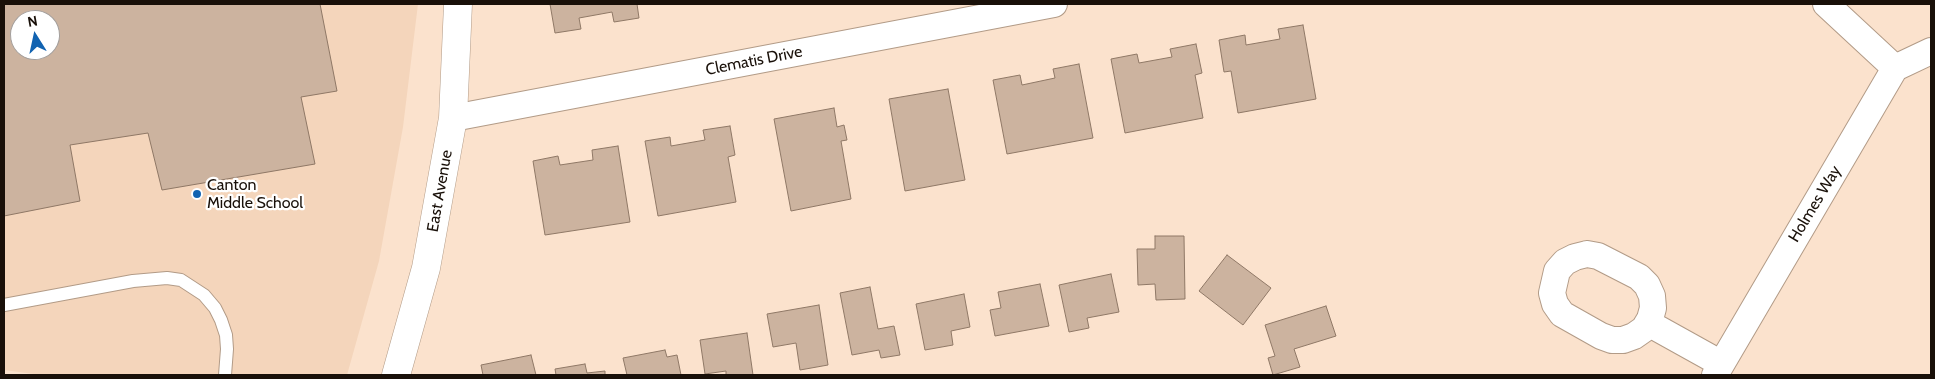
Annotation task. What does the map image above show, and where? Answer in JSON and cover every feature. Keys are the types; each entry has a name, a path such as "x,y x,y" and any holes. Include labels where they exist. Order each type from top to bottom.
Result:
{"street":[{"name":"East Avenue","path":"396,375 426,268 453,118 458,4"},
{"name":"Clematis Drive","path":"453,118 1054,4"},
{"path":"1826,4 1895,68 1931,51"},
{"name":"Holmes Way","path":"1718,369 1895,68"},
{"path":"1648,323 1718,369"}],"lane":[{"path":"4,305 133,281 167,278 181,280 204,295 221,320 226,335 225,375"}],"shaded area":[{"name":"Canton Middle School","path":"4,4 418,4 403,127 379,261 347,375 41,375 4,370"}],"building":[{"path":"4,4 320,4 337,91 301,97 315,164 162,190 148,133 70,145 80,201 4,216"},
{"path":"550,4 637,4 639,18 614,22 612,12 579,18 581,29 555,33"},
{"path":"1303,25 1316,99 1238,113 1231,71 1224,72 1219,40 1245,35 1246,45 1280,39 1278,29"},
{"path":"1196,44 1202,73 1195,75 1203,118 1125,133 1111,59 1137,54 1139,63 1172,57 1170,49"},
{"path":"1079,64 1093,138 1007,154 993,80 1020,75 1022,85 1055,78 1053,69"},
{"path":"948,89 965,180 905,191 889,99"},
{"path":"834,108 837,127 844,125 847,140 841,141 851,199 791,211 774,119"},
{"path":"730,126 735,155 728,157 736,202 658,216 645,141 670,137 671,146 705,140 703,130"},
{"path":"618,146 630,222 545,235 533,161 558,156 560,165 593,160 592,150"},
{"path":"1155,236 1184,236 1185,299 1156,300 1155,284 1138,285 1137,249 1155,249"},
{"path":"1227,255 1271,288 1243,325 1199,291"},
{"path":"1111,274 1119,312 1087,318 1089,328 1069,332 1059,285"},
{"path":"1040,284 1049,326 995,336 990,310 1001,308 998,292"},
{"path":"870,287 878,329 894,326 900,355 881,358 879,350 852,355 840,293"},
{"path":"964,294 970,327 951,331 953,345 925,350 916,304"},
{"path":"819,305 828,365 800,370 796,343 773,347 767,314"},
{"path":"1326,306 1336,336 1294,349 1300,367 1273,375 1268,358 1275,356 1265,325"},
{"path":"747,333 753,375 726,375 726,371 705,374 700,340"},
{"path":"665,350 667,357 677,355 681,375 627,375 623,358"},
{"path":"531,355 536,375 483,375 481,365"},
{"path":"585,364 587,373 605,371 605,375 556,375 555,369"}],"place":[{"name":"Canton Middle School","path":"197,194"}]}
